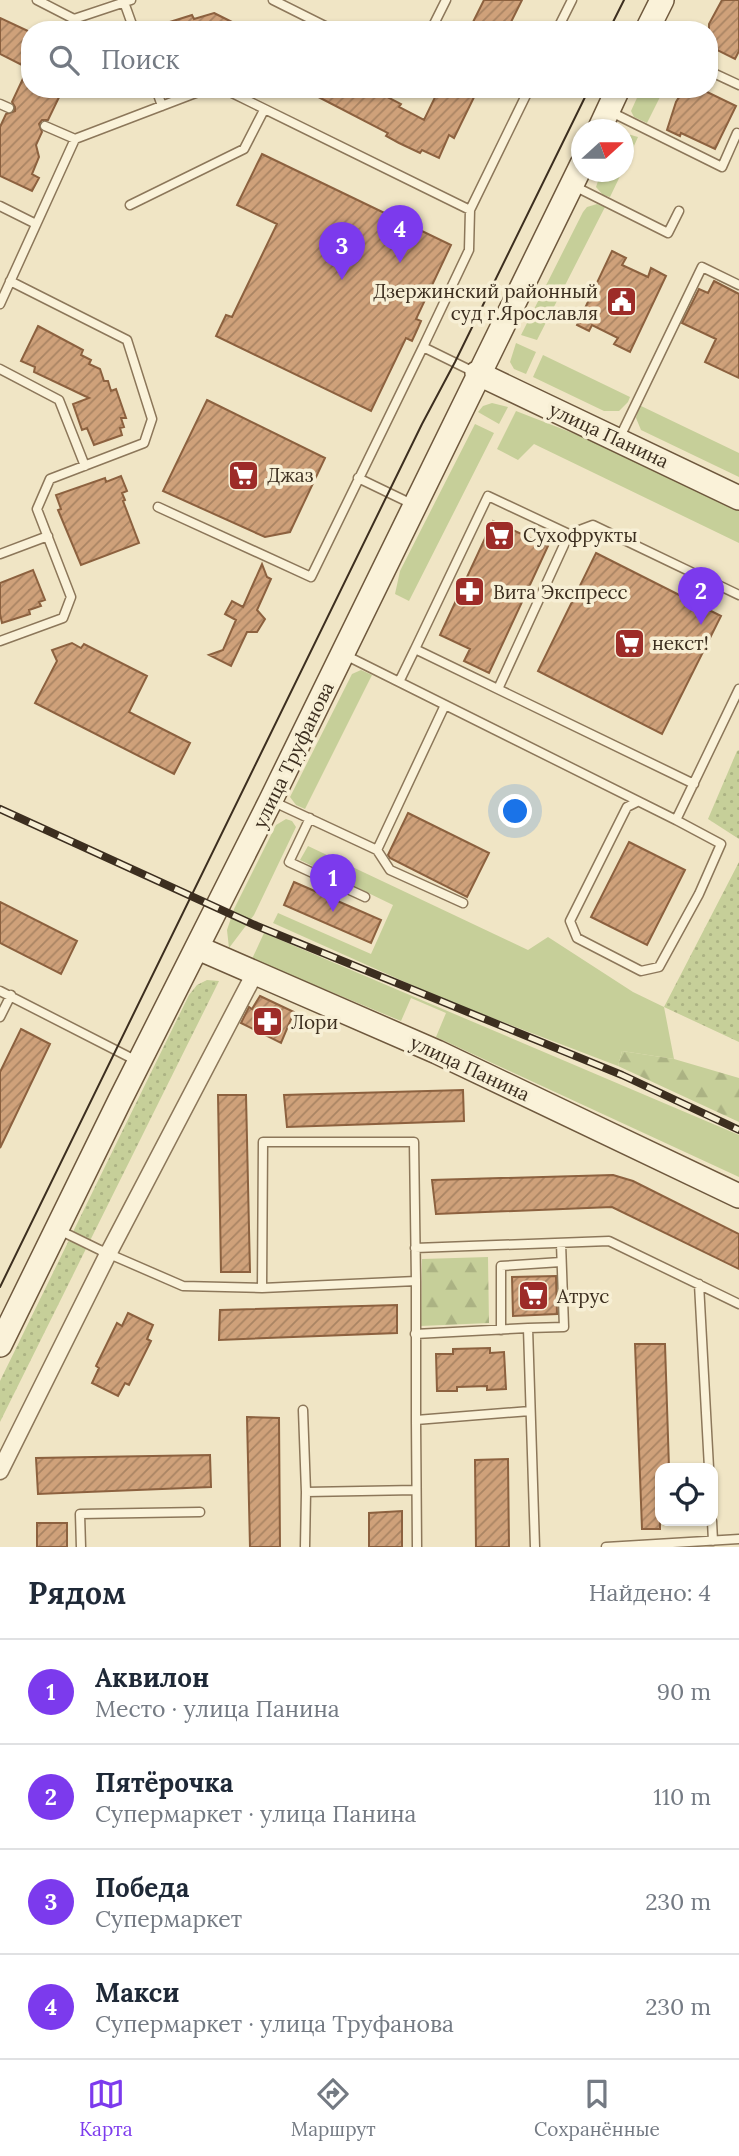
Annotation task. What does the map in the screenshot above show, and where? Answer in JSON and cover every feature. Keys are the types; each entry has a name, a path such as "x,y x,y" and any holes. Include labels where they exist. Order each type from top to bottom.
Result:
{"street":[{"path":"652,21 662,0"},
{"path":"603,119 614,98"},
{"name":"улица Труфанова","path":"0,1345 271,800 572,182"},
{"name":"улица Панина","path":"477,373 739,498"},
{"name":"улица Панина","path":"198,947 437,1052 739,1196"},
{"path":"0,1471 108,1254 255,973"}],"lane":[{"path":"37,0 75,19 127,1 132,21"},
{"path":"273,0 315,21"},
{"path":"436,21 446,0"},
{"path":"562,21 572,0"},
{"path":"718,75 739,85"},
{"path":"159,98 162,106"},
{"path":"0,304 75,139 183,98"},
{"path":"241,98 470,210"},
{"path":"158,507 311,577 469,250 470,210 524,98"},
{"path":"0,104 9,108"},
{"path":"130,205 244,149 264,110"},
{"path":"45,125 75,139"},
{"path":"634,132 722,167 737,132"},
{"path":"588,182 668,233 679,211"},
{"path":"0,206 36,224"},
{"path":"619,439 702,267 739,285"},
{"path":"0,641 63,618 71,597 37,509 50,479 144,443 152,419 127,340 10,281"},
{"path":"423,347 477,373"},
{"path":"0,369 58,400 85,466"},
{"path":"358,478 414,505"},
{"path":"399,682 488,496 569,534"},
{"path":"498,689 569,534 593,525 739,595"},
{"path":"0,554 48,536"},
{"path":"415,649 694,784"},
{"path":"342,654 721,844 699,894 659,967 641,971 577,938 570,921 627,807 637,802"},
{"path":"676,820 739,689"},
{"path":"377,850 445,705"},
{"path":"271,800 377,850 390,870 463,904"},
{"path":"310,818 289,862 365,897"},
{"path":"0,991 140,1063"},
{"path":"0,1017 11,995"},
{"path":"262,1288 263,1142 414,1142 417,1547"},
{"path":"57,1229 183,1286 262,1288 416,1281"},
{"path":"415,1248 609,1241 739,1304"},
{"path":"415,1334 564,1327 561,1243"},
{"path":"502,1329 501,1266 561,1262"},
{"path":"699,1284 709,1463"},
{"path":"528,1328 536,1547"},
{"path":"303,1410 305,1547"},
{"path":"416,1420 530,1411"},
{"path":"306,1492 416,1490"},
{"path":"81,1547 80,1514 200,1512"},
{"path":"712,1526 713,1541"},
{"path":"606,1547 739,1539"}],"green space":[{"path":"637,98 660,98 647,123 634,117 631,111"},
{"path":"598,182 617,182 610,197 603,195 596,187"},
{"path":"597,204 605,207 537,340 521,335 583,212 587,207"},
{"path":"516,343 536,352 526,374 514,369 510,362"},
{"path":"543,355 630,397 628,402 619,411 604,411 533,377"},
{"path":"492,403 508,407 499,424 478,412 483,406"},
{"path":"639,405 739,453 739,477 641,430 636,418"},
{"path":"516,411 588,439 739,511 739,543 534,444 518,460 497,449"},
{"path":"475,424 494,433 409,601 395,594 400,571"},
{"path":"361,670 372,675 305,809 296,805 290,797 352,674"},
{"path":"739,750 739,839 708,819"},
{"path":"286,819 292,821 296,827 254,915 229,948 227,930 234,909 276,825"},
{"path":"308,846 528,950 548,937 633,992 664,1007 674,1059 622,1051 618,1066 443,999 273,923 278,913 371,954 393,905 300,860"},
{"path":"739,862 739,1042 664,1007"},
{"path":"264,933 739,1135 739,1177 436,1037 446,1013 411,998 401,1021 252,959"},
{"path":"207,980 219,981 0,1422 0,1381 189,995 197,985"},
{"path":"622,1051 674,1059 739,1078 739,1122 618,1066"},
{"path":"488,1257 489,1323 421,1326 422,1259"}],"building":[{"path":"484,0 522,0 512,21 474,21"},
{"path":"722,0 739,0 739,51 735,59 718,50 718,21 711,21"},
{"path":"214,13 230,21 173,21 192,15 194,19"},
{"path":"0,18 21,28 21,64 0,54"},
{"path":"21,83 21,98 59,98 48,120 42,120 39,124 42,132 36,145 39,157 32,174 39,178 32,191 0,176 0,127 6,114 15,111 12,102"},
{"path":"718,97 736,106 715,149 681,133 680,136 667,130 678,98"},
{"path":"320,98 389,98 401,104 399,107 424,120 435,98 474,98 454,138 449,135 439,158 399,143 386,136 388,133"},
{"path":"262,154 451,245 416,319 421,321 412,341 406,338 371,411 216,336 226,315 232,317 277,224 237,205"},
{"name":"Дзержинский районный суд г.Ярославля","path":"612,251 626,258 622,265 648,277 651,268 666,276 630,352 614,344 618,338 592,325 589,331 577,325"},
{"path":"714,281 739,294 739,378 705,362 716,339 682,323 699,289 708,293"},
{"path":"38,326 83,350 81,355 91,360 89,364 100,369 111,391 116,389 126,418 121,418 124,427 120,428 122,435 94,445 87,428 82,430 73,404 89,398 34,372 35,367 21,361"},
{"name":"Джаз","path":"207,400 325,458 290,532 265,537 163,491"},
{"path":"121,476 127,491 122,493 125,500 123,501 139,543 81,565 58,510 61,509 56,495 105,478 106,482"},
{"path":"493,521 548,546 489,673 464,661 470,649 440,635"},
{"name":"некст!","path":"596,553 721,616 662,734 538,671"},
{"path":"262,564 267,577 271,579 257,610 265,619 257,632 247,632 231,666 209,655 223,650 236,620 225,614 232,601 243,607"},
{"path":"33,570 45,600 39,602 41,606 29,610 30,614 2,623 0,583"},
{"path":"72,643 81,648 84,644 147,676 129,712 190,743 174,774 35,703 57,661 52,650"},
{"path":"408,813 489,853 467,897 390,858 388,855"},
{"path":"629,842 685,870 647,945 591,917"},
{"path":"294,882 381,920 371,943 284,905"},
{"path":"0,902 77,941 61,974 0,943"},
{"path":"260,996 294,1012 281,1043 241,1023 249,1007 252,1009"},
{"path":"21,1029 50,1044 0,1148 0,1072"},
{"path":"463,1090 464,1121 287,1127 284,1095"},
{"path":"218,1095 246,1095 250,1272 221,1272"},
{"path":"613,1175 633,1181 739,1234 739,1269 612,1207 436,1214 432,1180"},
{"name":"Атрус","path":"556,1276 557,1314 513,1316 512,1277"},
{"path":"397,1305 397,1333 219,1340 220,1310"},
{"path":"128,1313 153,1325 147,1339 151,1341 129,1385 125,1383 118,1396 92,1383 99,1368 96,1366 117,1323 122,1326"},
{"path":"635,1344 665,1344 669,1463 655,1463 655,1526 660,1526 660,1529 642,1529"},
{"path":"490,1348 490,1353 504,1352 506,1389 487,1390 487,1386 437,1391 436,1354 453,1354 453,1349"},
{"path":"247,1417 279,1418 280,1547 250,1547"},
{"path":"210,1455 211,1487 38,1494 36,1458"},
{"path":"508,1459 509,1547 476,1547 475,1460"},
{"path":"402,1511 402,1547 369,1547 369,1513"},
{"path":"37,1523 67,1523 67,1547 37,1547"}],"tram line":[{"path":"614,21 624,0"},
{"path":"0,1287 585,98"}],"railway":[{"path":"0,809 257,926 622,1075 739,1130"}],"place":[{"name":"Макси","path":"400,263"},
{"name":"Победа","path":"342,280"},
{"name":"Дзержинский районный суд г.Ярославля","path":"621,302"},
{"name":"Джаз","path":"244,475"},
{"name":"Сухофрукты","path":"500,535"},
{"name":"Вита Экспресс","path":"470,592"},
{"name":"Пятёрочка","path":"701,625"},
{"name":"некст!","path":"629,643"},
{"name":"Аквилон","path":"333,912"},
{"name":"Лори","path":"268,1022"},
{"name":"Атрус","path":"534,1296"}]}
